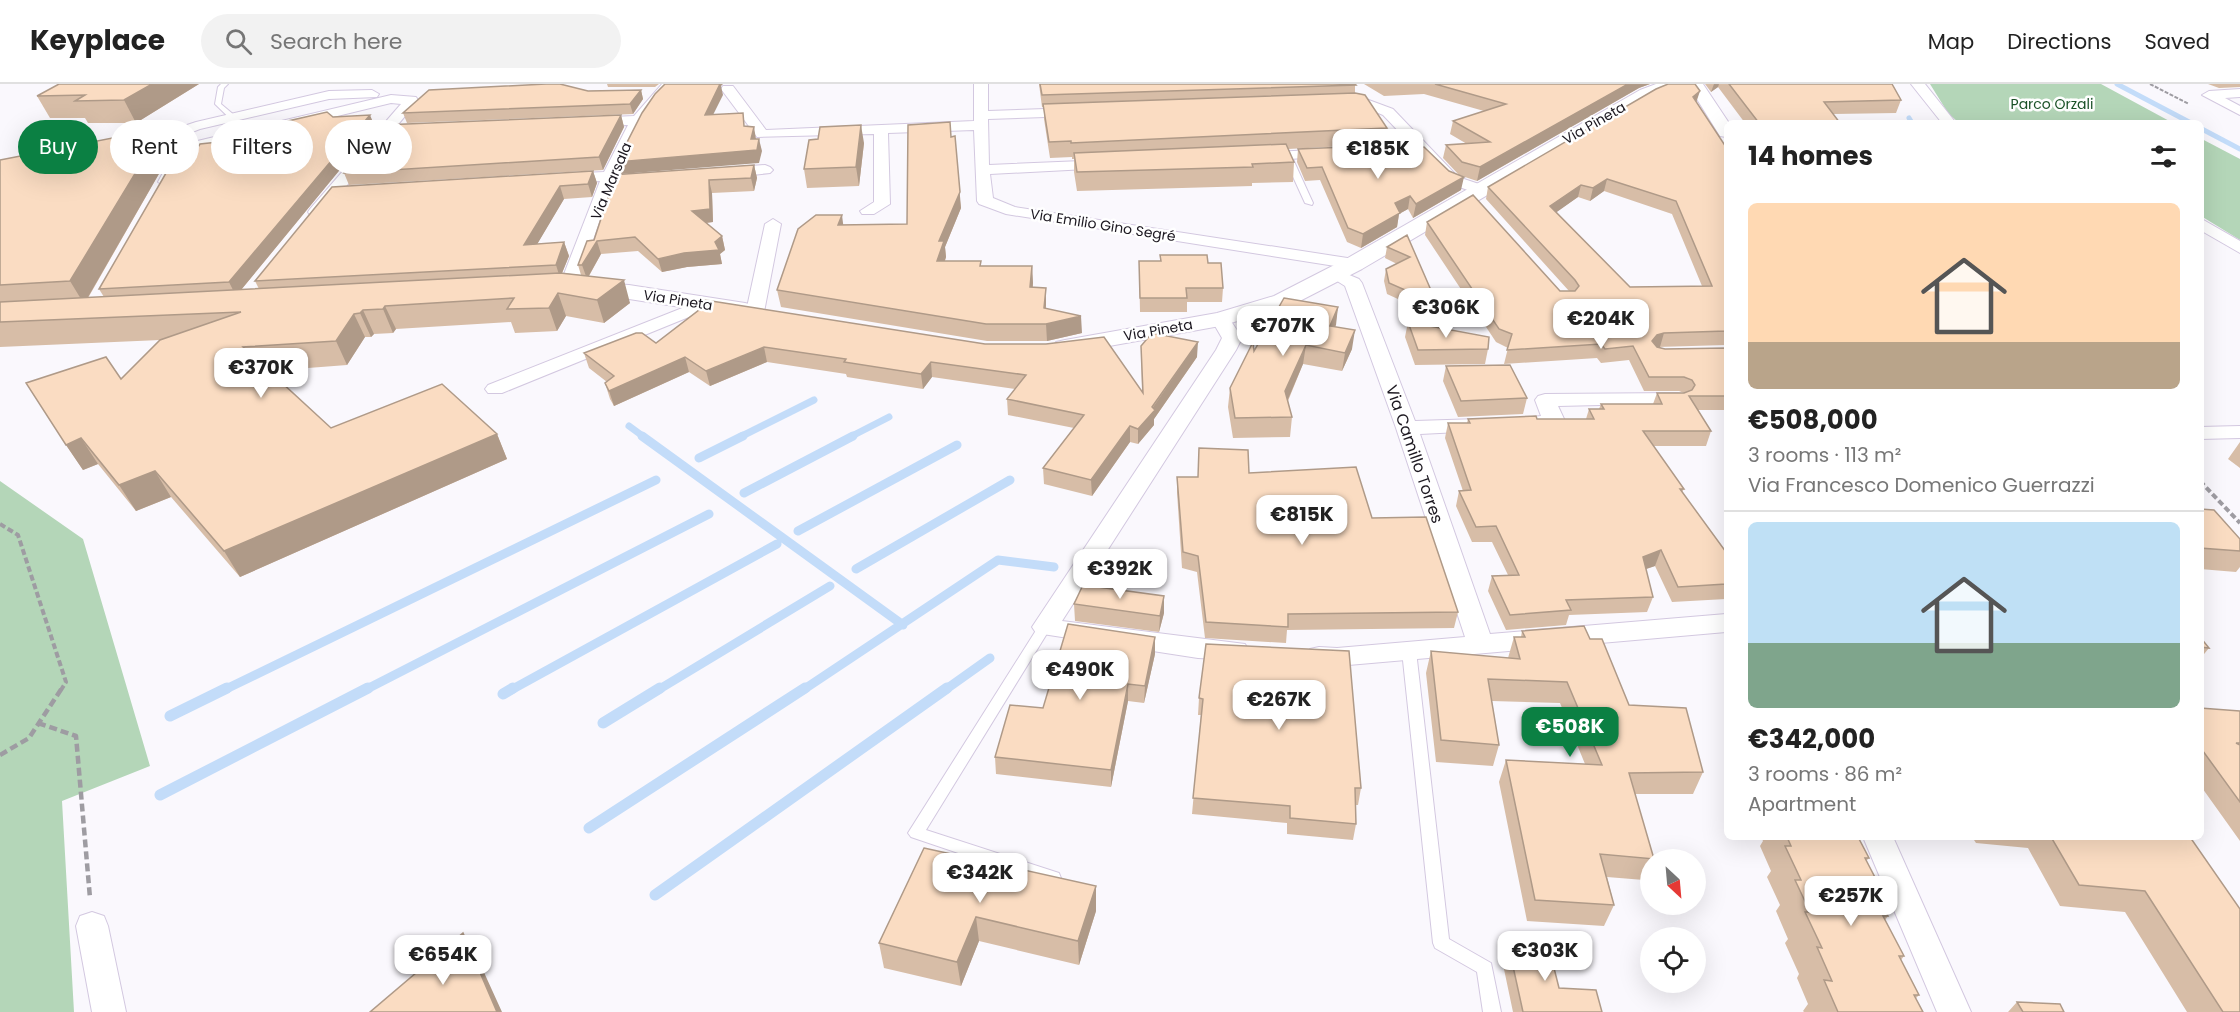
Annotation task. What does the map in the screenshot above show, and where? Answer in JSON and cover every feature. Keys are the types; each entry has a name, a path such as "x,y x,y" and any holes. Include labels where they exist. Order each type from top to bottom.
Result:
{"street":[{"name":"Via Emilio Gino Segré","path":"981,84 982,170 985,201 1012,211 1298,255 1335,274"},
{"path":"1356,84 1366,103"},
{"name":"Via Pineta","path":"1047,350 1220,319 1282,301 1475,197 1654,89 1688,84"},
{"path":"1695,84 1724,129"},
{"path":"1918,84 1946,120"},
{"path":"635,94 663,89"},
{"name":"Via Marsala","path":"568,287 637,120 663,89"},
{"path":"728,89 762,134 881,129 1086,111"},
{"path":"2240,93 2209,95 2240,111"},
{"path":"199,127 329,94 382,94 391,99"},
{"path":"304,120 391,99 411,99 392,120"},
{"path":"1330,103 1366,103 1388,112 1453,180 1475,197"},
{"path":"579,123 637,120"},
{"path":"868,211 882,204 881,129"},
{"path":"1400,150 1423,149"},
{"path":"1240,158 1344,153"},
{"path":"982,170 1123,163"},
{"path":"709,174 765,170"},
{"path":"158,196 167,174"},
{"path":"308,222 347,174"},
{"path":"552,180 613,180"},
{"path":"330,194 353,193"},
{"path":"754,312 773,224"},
{"path":"2204,226 2240,248"},
{"path":"1298,255 1335,274"},
{"name":"Via Camillo Torres","path":"1335,274 1353,284 1407,428 1481,646"},
{"name":"Via Pineta","path":"545,288 568,287 630,292 778,315"},
{"path":"495,389 705,304"},
{"path":"1220,319 1232,338 1226,350 1046,627 1198,649 1256,652"},
{"path":"1407,428 1554,421 1545,400 1678,399"},
{"path":"2204,433 2240,432"},
{"path":"1291,654 1337,657 1724,623"},
{"path":"1879,840 1954,1012"},
{"path":"92,926 109,1012"}],"lane":[{"path":"225,84 220,87 218,104 236,120"},
{"path":"1287,156 1309,203"},
{"path":"1046,627 916,833 1071,884"},
{"path":"1409,651 1441,943 1485,968 1492,1012"}],"path":[{"path":"2204,485 2240,523"},
{"path":"0,524 18,535 66,682 29,738 0,755"},
{"path":"38,723 76,736 92,926"}],"green space":[{"name":"Parco Orzali","path":"1930,84 2101,84 2167,120 1956,120 1948,113"},
{"path":"2204,140 2240,159 2240,240 2204,218"},
{"path":"0,481 83,539 150,766 62,801 74,1012 0,1012"}],"building":[{"path":"59,84 152,84 124,100 75,101 85,95 37,96"},
{"path":"560,84 588,91 641,90 630,104 403,113 429,90"},
{"path":"665,84 720,84 705,115 743,113 744,126 754,127 751,139 759,139 757,150 617,162 642,113"},
{"path":"1040,84 1355,84 1356,85 1042,95"},
{"path":"1435,84 1628,84 1480,167 1462,162 1446,145 1490,142 1453,121 1506,104"},
{"path":"1668,84 1695,84 1700,91 1693,97 1724,144 1724,331 1664,333 1657,335 1652,341 1657,347 1665,349 1724,348 1724,396 1689,396 1711,431 1643,431 1684,489 1680,489 1724,549 1724,584 1678,587 1661,550 1643,557 1653,597 1566,600 1571,610 1510,615 1492,576 1519,575 1496,526 1476,527 1459,491 1471,490 1448,423 1470,423 1468,419 1536,416 1537,419 1594,419 1589,409 1604,409 1601,404 1662,404 1657,393 1684,393 1692,390 1695,385 1692,380 1684,377 1649,377 1633,346 1605,349 1601,344 1507,350 1512,334 1499,329 1427,222 1473,195 1560,291 1575,291 1579,286 1488,187 1656,89","holes":["1607,179 1676,201 1712,286 1630,287 1550,206 1581,185 1593,188"]},
{"path":"1729,84 1892,84 1901,100 1824,102 1838,120 1757,120"},
{"path":"1355,93 1365,95 1387,128 1071,143 1071,141 1049,142 1043,104"},
{"path":"327,112 333,117 370,115 366,120 325,120 325,168 229,282 99,289 165,174 199,174 200,144 211,143 211,174 313,174 313,120 292,120"},
{"path":"621,115 599,157 412,169 412,124"},
{"path":"950,122 951,137 955,136 960,192 939,241 944,241 937,261 981,261 980,266 1032,266 1030,287 1046,288 1044,308 1081,316 1046,324 986,324 777,290 798,229 816,215 842,215 838,225 907,224 908,125"},
{"path":"861,125 856,167 804,169 809,140 818,139 820,127"},
{"path":"110,138 110,174 135,174 70,281 0,285 0,160 18,156 18,174 98,174 98,141"},
{"path":"1286,144 1294,162 1252,164 1253,167 1077,172 1074,153"},
{"path":"1396,145 1398,148 1424,147 1449,171 1464,177 1416,204 1410,196 1395,203 1400,213 1363,234 1348,228 1322,167 1307,168 1298,149"},
{"path":"754,165 751,178 709,180 710,209 692,211 722,236 715,242 719,250 684,253 658,259 635,237 597,241 582,265 578,265 587,241 594,240 613,182 608,182 611,175"},
{"path":"593,171 588,184 560,186 524,245 564,242 556,265 255,281 332,187"},
{"path":"1407,235 1437,304 1389,283 1386,269 1410,257 1387,247"},
{"path":"1160,255 1207,255 1208,263 1221,263 1223,288 1186,288 1187,298 1140,298 1139,261 1161,261"},
{"path":"560,273 624,280 597,300 558,293 549,308 507,309 514,298 385,306 383,309 363,310 354,314 336,341 243,347 331,428 442,384 497,434 224,551 155,471 119,485 81,438 66,445 26,383 106,357 121,379 160,340 241,312 0,322 0,302"},
{"path":"1284,298 1338,307 1330,326 1355,330 1345,353 1306,345 1285,391 1292,417 1235,418 1230,388 1253,342 1254,351"},
{"path":"705,300 985,344 1046,344 1104,337 1143,393 1141,346 1152,333 1198,342 1152,407 1155,410 1138,429 1130,426 1091,480 1043,468 1084,415 1007,399 1026,375 931,362 921,374 844,362 846,359 764,347 706,371 685,357 609,391 605,383 614,376 584,353 636,333 642,333 656,343 710,304"},
{"path":"1408,322 1489,337 1488,349 1418,350"},
{"path":"1510,365 1527,398 1461,401 1446,366"},
{"path":"1199,448 1248,450 1249,473 1356,467 1372,518 1426,517 1458,612 1288,614 1288,627 1206,622 1198,556 1183,552 1177,477 1198,477"},
{"path":"2204,509 2214,510 2240,539 2240,551 2204,548"},
{"path":"1083,585 1164,596 1160,616 1074,604"},
{"path":"1068,624 1155,637 1145,686 1128,684 1111,770 995,757 1010,705 1043,708"},
{"path":"1584,626 1590,639 1602,639 1629,705 1686,708 1703,772 1629,773 1651,849 1640,849 1640,858 1600,854 1614,905 1535,900 1506,760 1602,765 1567,682 1488,679 1499,745 1441,740 1431,651 1520,659 1514,637 1525,637 1522,631"},
{"path":"1206,644 1349,651 1361,788 1355,788 1356,824 1290,818 1290,806 1193,798 1203,699 1199,698"},
{"path":"2204,708 2240,711 2240,743 2236,743 2240,745 2240,802 2204,752"},
{"path":"1788,840 1860,840 1869,858 1865,858 1880,887 1873,887 1888,916 1883,916 1904,956 1899,956 1919,995 1914,995 1923,1012 1838,1012 1824,980 1832,981 1817,947 1822,948 1805,912 1810,912 1795,880 1801,880 1785,846 1791,846"},
{"path":"2053,840 2192,840 2240,909 2240,1012 2223,1012 2145,891 2079,885"},
{"path":"924,848 1096,886 1078,941 976,917 957,962 879,943"},
{"path":"463,933 497,1012 370,1012"},
{"path":"1507,939 1547,940 1559,988 1596,990 1602,1012 1523,1012"},
{"path":"2017,1002 2060,1004 2064,1012 2023,1012"}],"waterway":[{"path":"2117,84 2185,120"},
{"path":"2204,130 2240,149"},
{"path":"740,437 814,400"},
{"path":"850,437 889,417"},
{"path":"629,426 644,437"},
{"path":"642,436 902,624"},
{"path":"699,458 743,436"},
{"path":"744,493 853,436"},
{"path":"798,531 957,445"},
{"path":"224,690 656,480"},
{"path":"856,569 1010,480"},
{"path":"365,690 709,514"},
{"path":"511,690 777,544"},
{"path":"902,624 998,560 1054,567"},
{"path":"658,690 830,586"},
{"path":"803,690 902,624"},
{"path":"945,690 990,658"},
{"path":"170,716 227,688"},
{"path":"160,795 368,688"},
{"path":"503,694 513,688"},
{"path":"603,723 660,688"},
{"path":"589,828 805,688"},
{"path":"655,895 947,688"}]}
